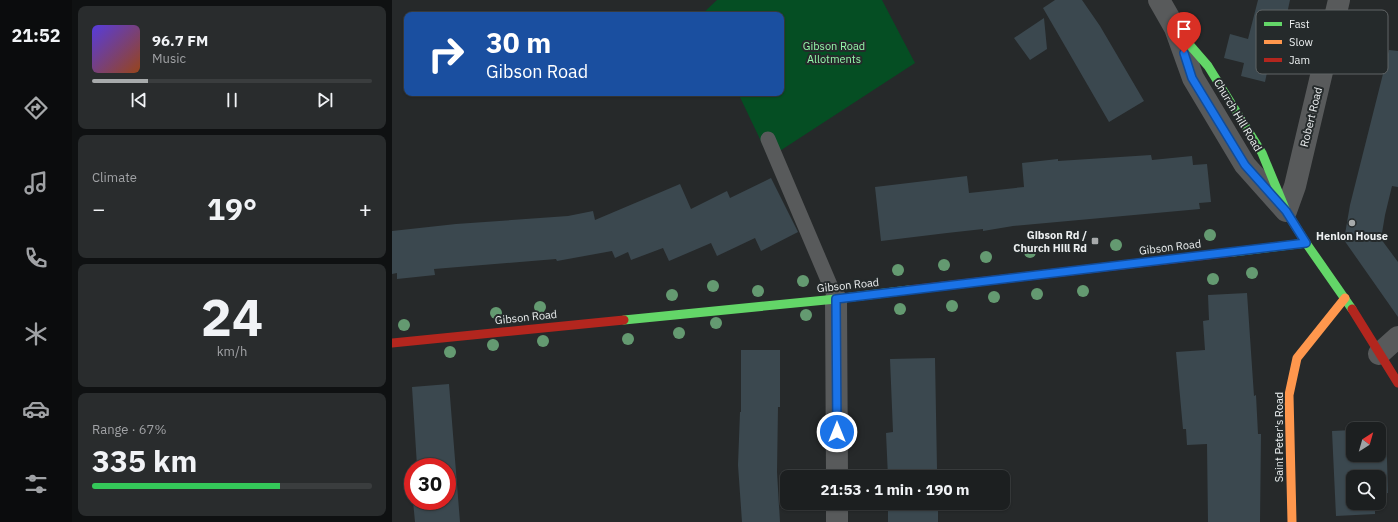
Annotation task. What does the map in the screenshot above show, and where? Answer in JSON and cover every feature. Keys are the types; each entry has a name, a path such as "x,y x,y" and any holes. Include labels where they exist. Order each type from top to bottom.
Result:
{"street":[{"name":"Church Hill Road","path":"1159,0 1175,28 1192,78 1245,165 1286,211 1306,243 1345,298 1398,383"},
{"name":"Robert Road","path":"1337,10 1339,0"},
{"name":"Robert Road","path":"1286,211 1294,186 1321,74"},
{"name":"Gibson Road","path":"392,343 836,299 1306,243"},
{"name":"Saint Peter's Road","path":"1292,522 1289,396 1298,358 1345,298"},
{"path":"836,299 837,470"},
{"path":"1379,354 1398,337"},
{"path":"837,510 837,522"}],"lane":[{"path":"768,139 836,299"}],"green space":[{"name":"Gibson Road Allotments","path":"717,0 882,0 915,63 769,158 739,96 784,96 784,12 704,12"}],"building":[{"path":"1055,0 1082,0 1100,26 1144,101 1109,122 1043,8"},
{"path":"1258,0 1290,0 1288,10 1256,10 1256,74 1267,74 1265,82 1241,76 1244,63 1224,58 1230,34 1248,39"},
{"path":"1044,18 1047,49 1030,60 1014,38"},
{"path":"1389,50 1398,51 1398,187 1392,186 1381,239 1398,262 1398,317 1344,240 1350,205 1383,74 1388,74"},
{"path":"1151,155 1152,160 1192,156 1193,165 1207,164 1211,202 1199,203 1200,209 1013,226 983,231 983,229 881,241 875,187 967,176 969,193 1024,187 1022,163 1058,159 1058,161"},
{"path":"771,178 798,232 761,251 755,238 717,256 711,243 669,261 663,248 631,260 628,252 615,258 612,251 557,261 556,259 434,269 435,275 397,279 397,273 392,274 392,231 456,224 568,216 593,211 595,220 680,184 691,209 727,191 730,198"},
{"path":"1247,293 1254,396 1256,395 1258,434 1261,434 1260,522 1208,522 1207,444 1187,445 1186,429 1183,429 1176,352 1205,350 1203,321 1209,320 1208,295"},
{"path":"741,350 780,350 780,407 778,407 777,472 780,522 742,522 738,465 741,412"},
{"path":"935,358 938,470 888,470 886,433 893,432 890,359"},
{"path":"449,384 455,458 416,458 412,387"},
{"path":"1386,428 1388,493 1386,493 1386,470 1346,470 1346,510 1375,510 1375,514 1336,516 1332,431 1346,430 1346,462 1386,462"},
{"path":"456,472 460,522 415,522 414,510 456,510"},
{"path":"888,510 938,510 938,522 888,522"}],"traffic: fast":[{"path":"1175,28 1208,66 1262,153 1286,211 1306,243 1352,309"},
{"path":"1233,252 1306,243"},
{"path":"624,320 836,299 909,290"}],"traffic: slow":[{"path":"1292,522 1289,395 1297,358 1345,298"}],"traffic: jam":[{"path":"909,290 1233,252"},
{"path":"1352,309 1398,383"},
{"path":"392,343 624,320"}],"place":[{"name":"Henlon House","path":"1352,223"},
{"name":"Gibson Rd / Church Hill Rd","path":"1095,241"}],"route":[{"path":"837,432 836,299 1306,243 1286,211 1245,165 1192,78 1184,53"}]}
